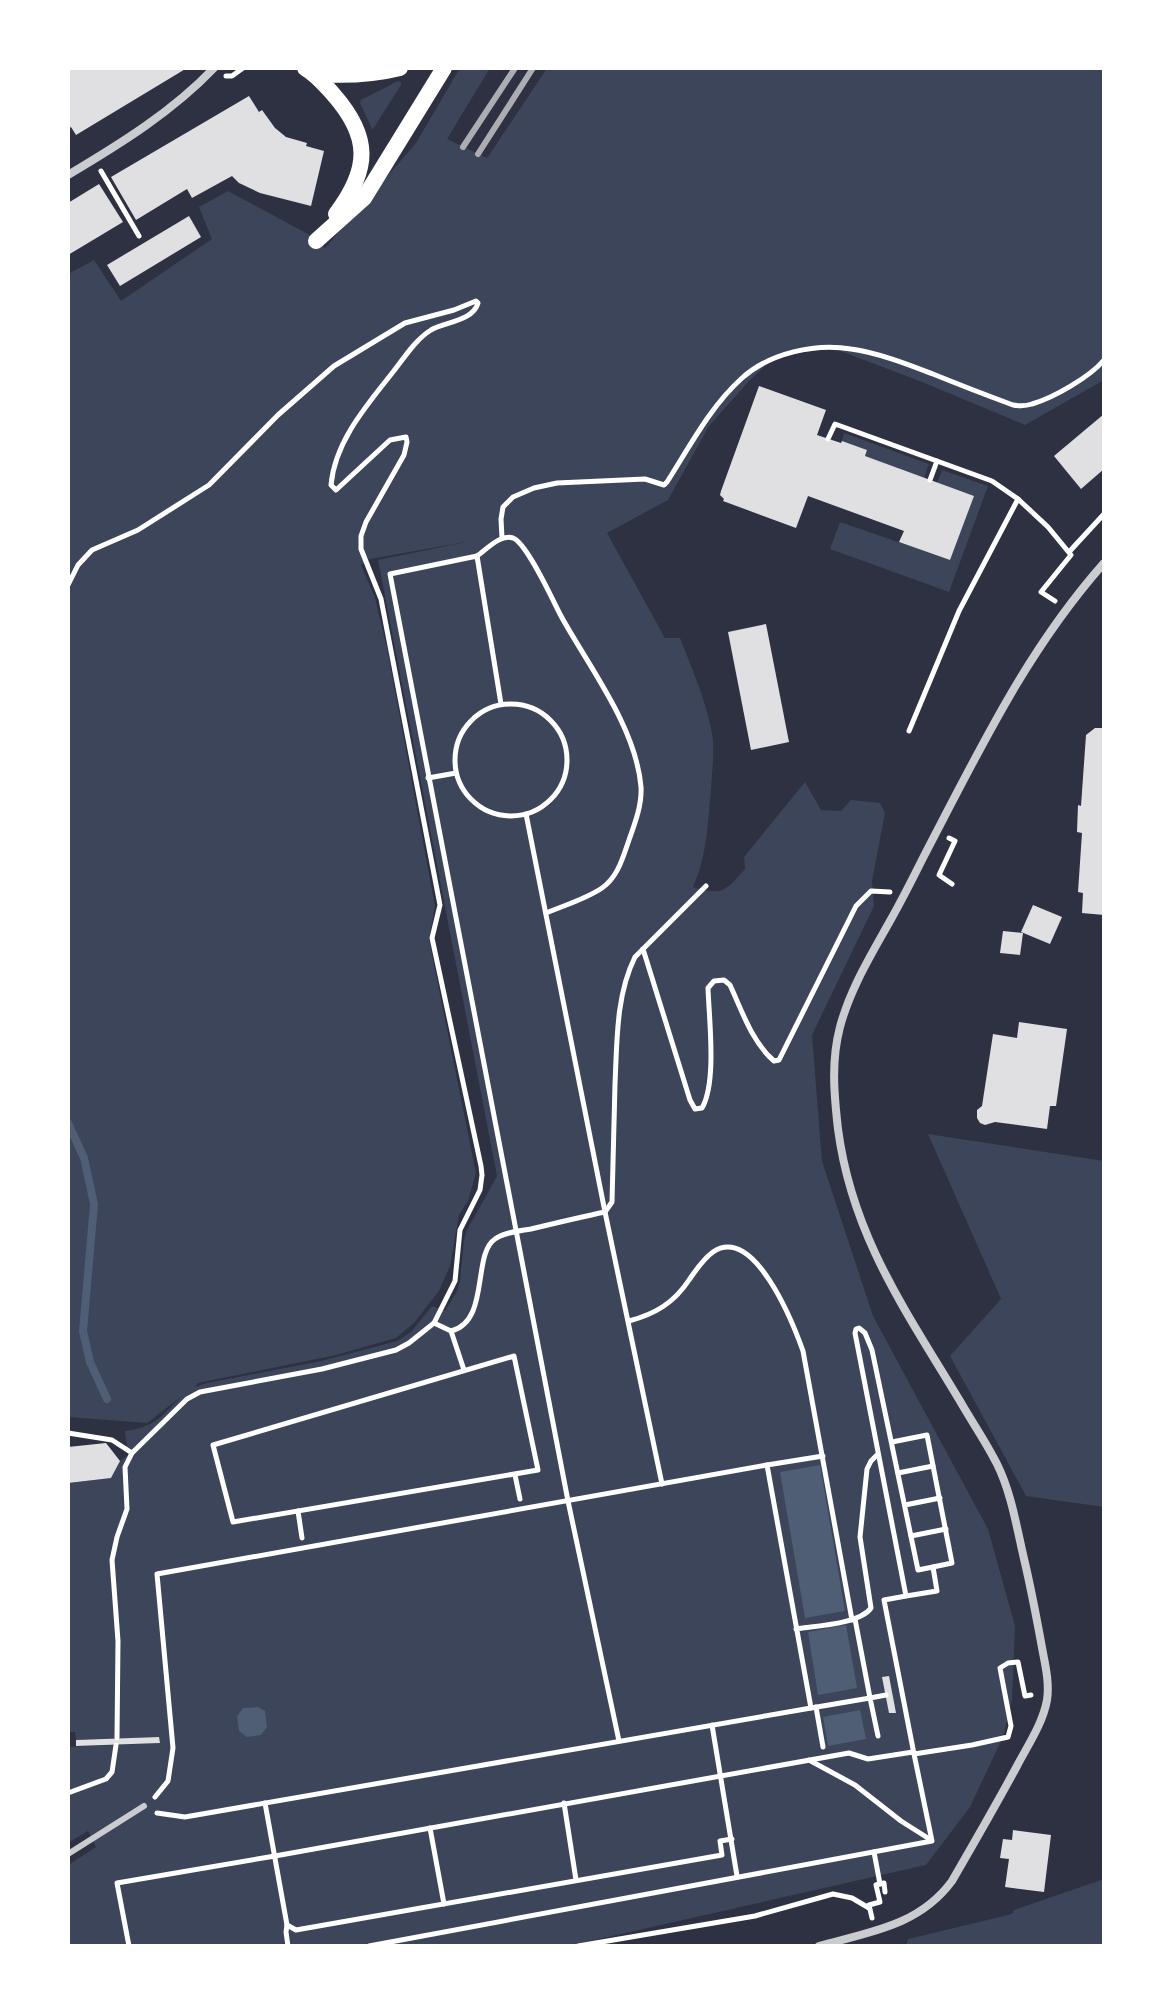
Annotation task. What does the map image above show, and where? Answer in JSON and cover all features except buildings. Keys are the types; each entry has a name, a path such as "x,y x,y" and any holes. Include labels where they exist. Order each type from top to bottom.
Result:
{"main road":[{"path":"311,71 349,76 400,68"},
{"path":"311,71 343,105 355,123 361,137 362,152 359,176 348,198 316,241 364,198 444,68"}],"street":[{"path":"68,175 149,125 214,68"},
{"path":"819,1946 904,1921 924,1910 944,1892 967,1856 1045,1709 1048,1693 1045,1664 1031,1590 1003,1478 874,1254 856,1208 840,1143 833,1072 841,1023 866,963 1013,688 1057,619 1104,563"}],"lane":[{"path":"68,1854 144,1806"}],"path":[{"path":"94,159 139,236"},
{"path":"68,585 78,565 92,550 138,530 209,485 328,370 405,323 476,301 477,309 469,315 432,330 417,341 356,421 343,444 331,485 336,490 390,440 406,437 404,455 366,522 361,549 381,599 440,905 432,938 482,1175 478,1197 460,1230 455,1281 434,1323 409,1343 396,1350 322,1369 200,1392 187,1399 132,1453 125,1467 127,1509 112,1560 118,1661 112,1772 106,1779 68,1793"},
{"path":"502,538 503,507 513,497 534,488 557,483 645,479 664,485 722,399 745,375 780,355 815,349 851,349 898,361 1022,406 1031,405 1070,386 1104,360"},
{"path":"828,439 835,424 992,481 1018,499 1048,527 1071,555 1041,592"},
{"path":"930,480 937,461"},
{"path":"909,731 959,611 1018,499"},
{"path":"1069,552 1104,514"},
{"path":"546,913 594,892 611,880 637,818 641,787 631,745 598,676 561,616 525,548 510,537 502,538 477,556 390,574 568,1501 619,1741"},
{"path":"477,556 501,704"},
{"path":"501,704 518,704 539,711 555,725 566,745 567,767 560,788 546,804 526,814 504,816 483,809 467,794 456,773 455,753 462,732 477,715 501,704"},
{"path":"428,778 456,773"},
{"path":"526,814 662,1484"},
{"path":"952,847 939,875 952,884"},
{"path":"451,1331 461,1327 475,1304 491,1241 605,1212 612,1202 617,1041 622,995 630,968 635,957 706,886"},
{"path":"643,949 690,1100 695,1109 702,1108 707,1099 710,1070 708,988 714,981 724,980 730,985 765,1053 774,1061 779,1060 856,906 871,891 887,891 904,897"},
{"path":"629,1321 667,1305 716,1249 728,1247 743,1250 761,1268 798,1336 878,1736"},
{"path":"434,1323 451,1331 464,1370"},
{"path":"892,1442 927,1435 952,1563 918,1570 872,1350 862,1329 856,1329 906,1596"},
{"path":"514,1356 538,1470 233,1522 213,1445 369,1395 464,1370 514,1356"},
{"path":"68,1433 112,1440 132,1453"},
{"path":"796,1629 854,1619 865,1615 871,1608 860,1537 867,1469 879,1453"},
{"path":"823,1456 157,1574 172,1766 168,1781 160,1793 144,1806 159,1814 185,1817 886,1695"},
{"path":"767,1465 796,1629 823,1747"},
{"path":"898,1473 933,1466"},
{"path":"515,1475 520,1499"},
{"path":"905,1505 940,1498"},
{"path":"298,1511 302,1538"},
{"path":"911,1536 946,1529"},
{"path":"932,1841 884,1600 937,1591 933,1567"},
{"path":"129,1946 117,1883 849,1753 868,1759 972,1745 1008,1737 1011,1726 1000,1668 1018,1662 1022,1687"},
{"path":"712,1725 737,1876"},
{"path":"808,1760 855,1785 932,1841"},
{"path":"265,1803 288,1946"},
{"path":"564,1803 576,1880"},
{"path":"430,1828 444,1904"},
{"path":"287,1925 296,1930 722,1855 720,1841 732,1839"},
{"path":"369,1946 932,1841"},
{"path":"578,1946 755,1916 833,1894 872,1906 880,1902 878,1894 885,1892 884,1883 878,1884 874,1852"}],"shaded area":[{"path":"460,68 490,68 447,139 487,158 547,68 1104,68 1104,380 1025,425 830,347 774,358 709,426 668,500 607,533 665,638 680,638 709,721 713,754 708,827 693,887 717,891 728,887 745,869 744,857 805,782 821,810 841,811 851,800 880,803 885,813 872,881 874,906 812,1035 822,1161 873,1316 988,1529 1015,1626 1012,1700 1003,1737 970,1807 926,1865 568,1946 68,1946 68,1865 96,1847 88,1831 68,1843 68,1747 159,1743 158,1737 76,1740 75,1732 68,1732 68,1483 111,1478 120,1461 128,1455 125,1431 151,1424 182,1396 147,1423 68,1417 68,274 94,260 121,301 212,239 199,207 228,191 308,234 325,248 416,143","holes":["471,541 378,560 497,1176 467,1230 460,1281 445,1311 432,1306 411,1332 397,1341 321,1361 195,1387 198,1383 336,1355 396,1338 414,1323 439,1291 450,1266 459,1215 468,1201 476,1173 429,940 435,906 387,648 375,598 361,565 370,559"]},
{"path":"398,81 401,85 372,129 361,100"},
{"path":"844,433 929,464 924,478 865,456 867,450 842,441"},
{"path":"942,470 988,486 949,592 830,549 840,522 950,560 974,496 937,483"},
{"path":"928,1134 1104,1161 1104,1507 1026,1496 950,1356 1001,1299"},
{"path":"820,1465 845,1611 805,1618 780,1472"},
{"path":"846,1625 857,1688 818,1695 808,1632"},
{"path":"258,1707 265,1711 267,1727 261,1735 247,1737 239,1731 237,1716 243,1708"},
{"path":"860,1710 866,1739 828,1746 823,1717"},
{"path":"1104,1879 1104,1946 906,1946 908,1939 1012,1914 1014,1910"}],"waterway":[{"path":"68,1123 84,1158 94,1204 83,1331 90,1362 107,1399"}],"railway":[{"path":"463,147 515,68"},
{"path":"478,154 533,68"}]}
